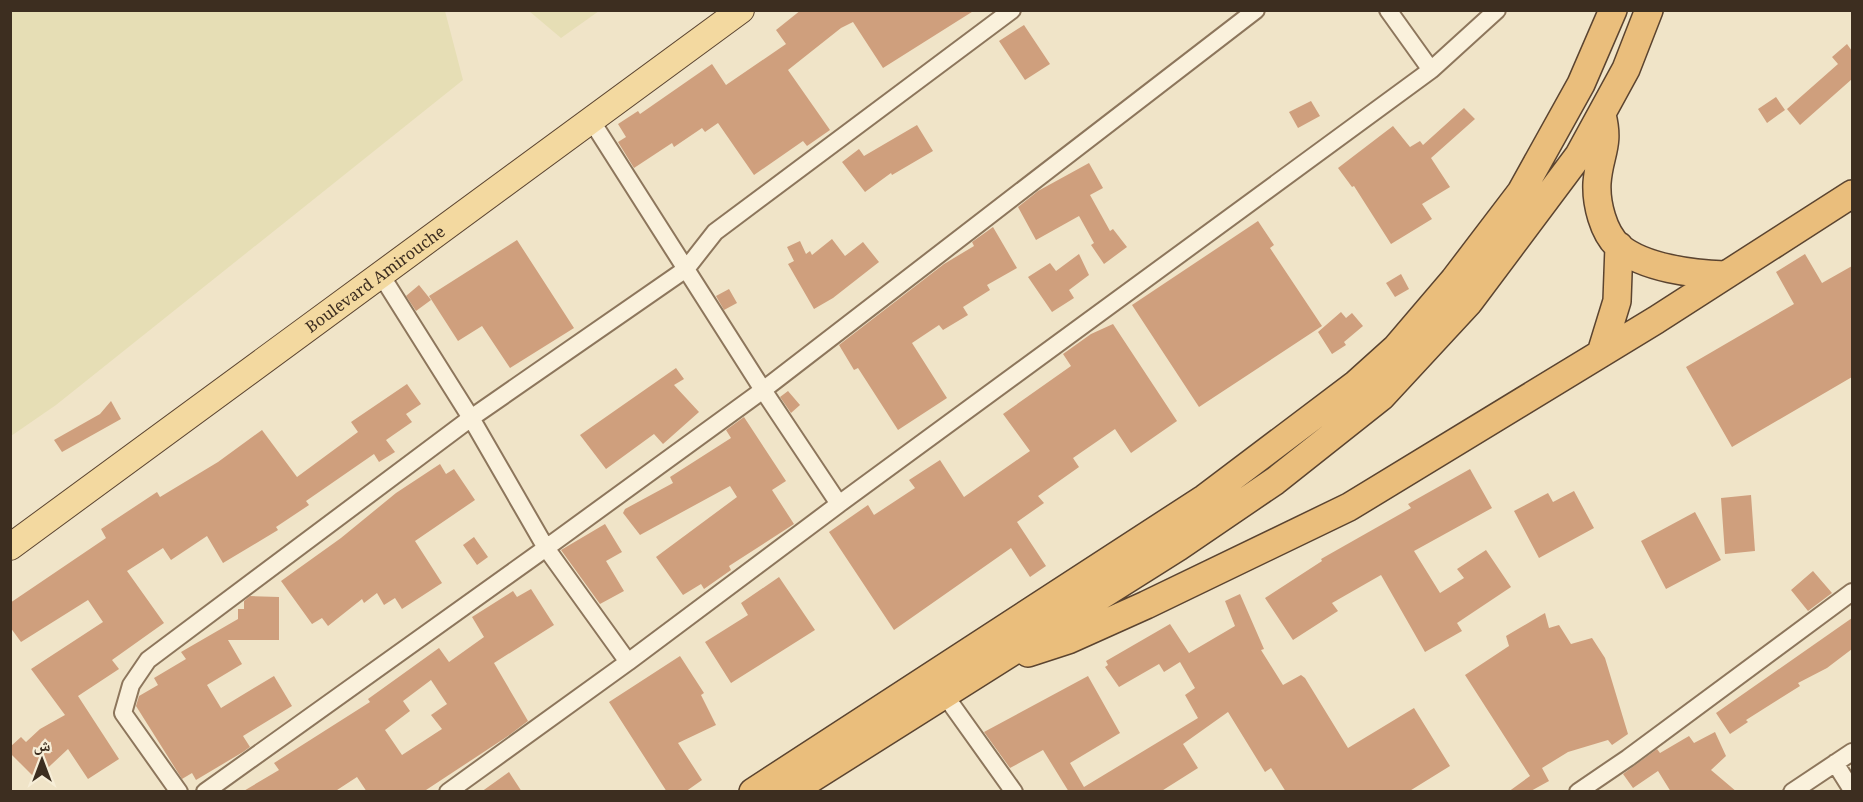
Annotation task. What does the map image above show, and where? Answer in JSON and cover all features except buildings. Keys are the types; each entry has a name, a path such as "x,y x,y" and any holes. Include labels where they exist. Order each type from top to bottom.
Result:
{"highway":[{"path":"753,792 1205,498 1356,384 1396,348 1454,280 1521,192 1581,84 1613,10"},
{"path":"790,792 1178,547 1275,480 1381,397 1469,302 1579,155 1626,69 1649,10"},
{"path":"1601,353 1617,301 1619,246 1603,218 1597,196 1597,179 1606,138 1602,115"},
{"path":"987,666 1068,640 1234,564 1349,507 1601,353 1852,194"},
{"path":"1619,246 1659,265 1703,274 1725,275"}],"main road":[{"name":"Boulevard Amirouche","path":"10,547 741,10"}],"street":[{"path":"179,792 123,713 131,685 148,660 471,418 686,269 715,232 1012,10"},
{"path":"205,792 763,390 1256,10"},
{"path":"1388,10 1431,70"},
{"path":"448,792 1431,70 1497,10"},
{"path":"591,120 763,390 839,504"},
{"path":"381,275 471,418 546,548 628,662"},
{"path":"1578,792 1852,592"},
{"path":"944,694 1014,792"},
{"path":"1792,792 1852,752"},
{"path":"1835,763 1852,790"}],"shaded area":[{"path":"11,10 445,11 463,80 56,405 11,436"},
{"path":"529,11 599,11 561,38"}]}
